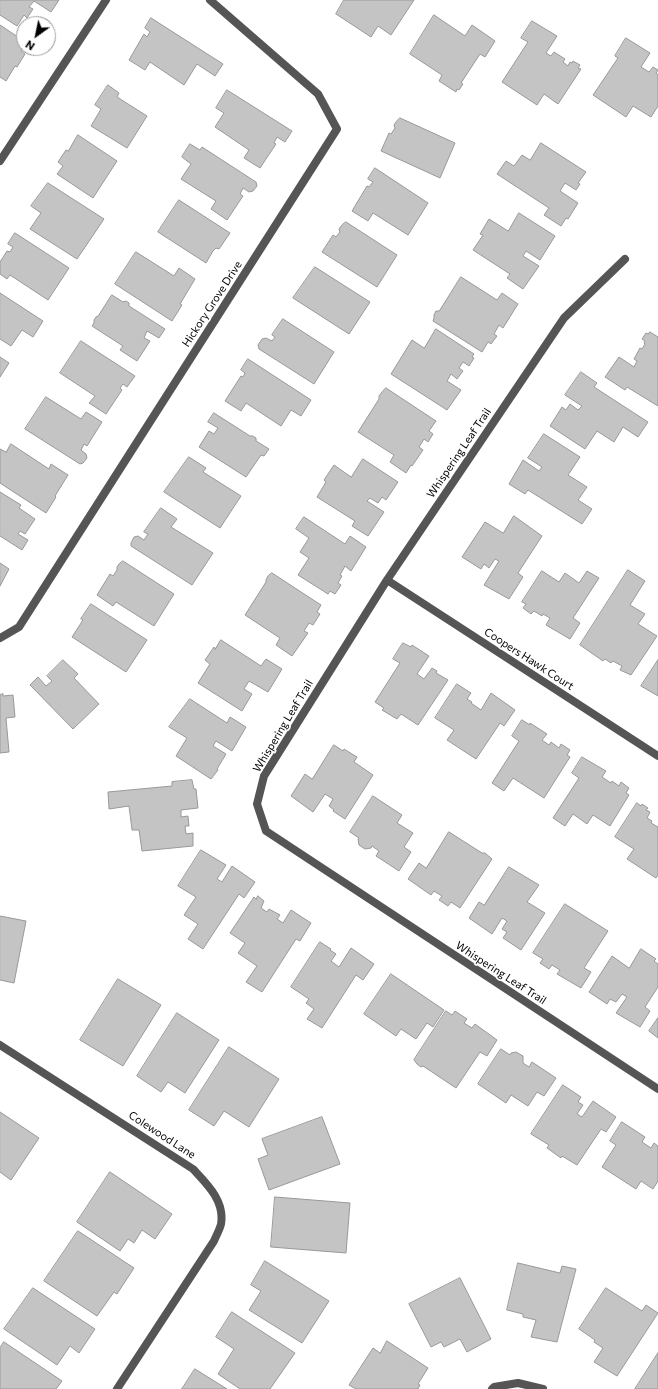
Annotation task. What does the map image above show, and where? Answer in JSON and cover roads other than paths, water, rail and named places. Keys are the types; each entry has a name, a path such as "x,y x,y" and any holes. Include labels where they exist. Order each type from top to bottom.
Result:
{"street":[{"path":"0,161 106,0"},
{"name":"Hickory Grove Drive","path":"0,638 19,627 338,129 318,94 210,0"},
{"name":"Whispering Leaf Trail","path":"625,259 564,318 387,580 264,776 257,804 266,831 658,1089"},
{"name":"Coopers Hawk Court","path":"387,580 658,756"},
{"name":"Colewood Lane","path":"0,1045 193,1169 216,1195 222,1210 221,1224 214,1241 117,1389"},
{"path":"492,1389 494,1387 518,1383 542,1389"}]}
